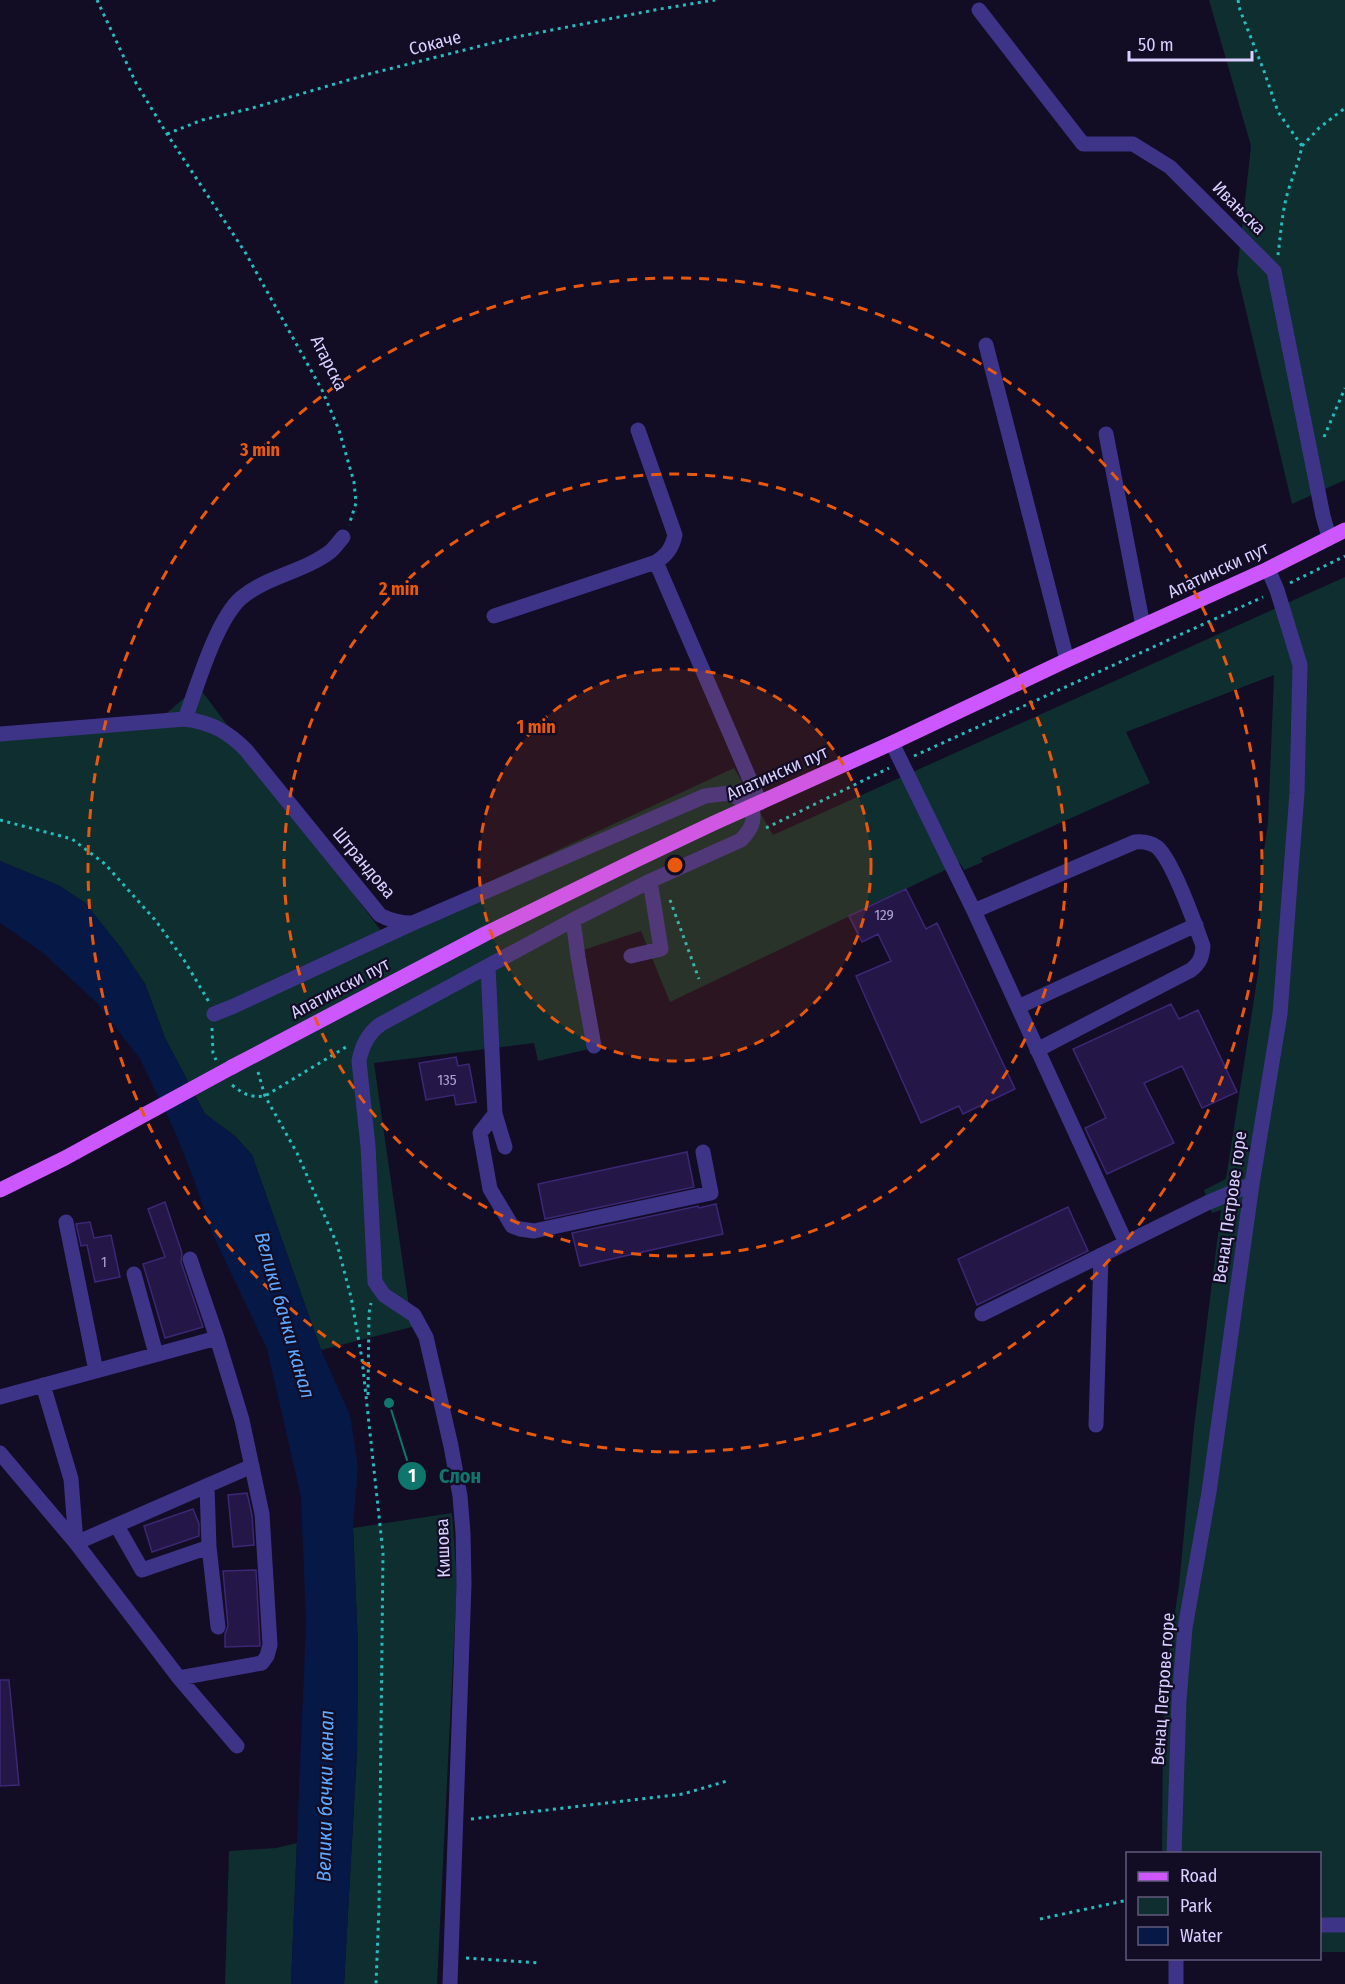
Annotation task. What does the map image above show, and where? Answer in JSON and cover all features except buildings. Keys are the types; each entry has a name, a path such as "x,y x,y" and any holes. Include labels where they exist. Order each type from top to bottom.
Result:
{"main road":[{"name":"Апатински пут","path":"0,1190 65,1158 232,1066 485,934 675,841 1268,569 1345,530"}],"street":[{"name":"Ивањска","path":"980,10 1083,144 1133,144 1170,167 1274,271"},
{"path":"1274,271 1329,537"},
{"path":"986,345 1067,660"},
{"path":"494,616 657,562 673,546 675,535 638,430"},
{"path":"1106,434 1143,626"},
{"path":"185,719 222,622 232,607 242,597 258,587 331,551 343,537"},
{"path":"375,1282 368,1146 359,1060 361,1048 372,1031 381,1023 573,920 656,878 741,840 751,827 756,805 657,562"},
{"name":"Венац Петрове горе","path":"1174,1852 1179,1700 1185,1628 1209,1491 1252,1184 1280,1014 1297,793 1300,665 1277,590 1268,569"},
{"name":"Штрандова","path":"0,734 185,719 204,722 231,735 246,750 380,915 390,920 413,923"},
{"path":"892,743 974,911 1125,1243"},
{"path":"214,1014 413,923 705,796 730,793 756,805"},
{"path":"974,911 1142,841 1156,846 1168,862 1203,946 1203,955 1199,964 1037,1050"},
{"path":"631,956 661,949 656,878"},
{"path":"573,920 594,1046"},
{"path":"1018,1007 1196,926"},
{"path":"488,966 495,1114 505,1147"},
{"path":"495,1114 480,1133 490,1189 512,1226 520,1229 534,1231 711,1193 703,1152"},
{"path":"982,1314 1207,1203 1252,1184"},
{"path":"66,1222 96,1371"},
{"path":"1096,1425 1101,1255"},
{"path":"179,1678 262,1663 270,1645 262,1514 252,1466 242,1420 217,1338 189,1259"},
{"path":"134,1274 156,1354"},
{"name":"Кишова","path":"375,1282 384,1295 414,1315 426,1338 460,1496 464,1584 450,1984"},
{"path":"0,1397 217,1338"},
{"path":"43,1385 71,1479 76,1543"},
{"path":"0,1453 76,1543 179,1678 237,1746"},
{"path":"76,1543 252,1466"},
{"path":"207,1486 209,1547 218,1627"},
{"path":"117,1526 142,1570 209,1547"},
{"path":"1321,1925 1345,1925"},
{"path":"1176,1960 1176,1984"}],"path":[{"name":"Атарска","path":"97,0 136,83 245,252 297,342 330,410 339,430 354,482 356,503 343,537"},
{"name":"Сокаче","path":"167,134 202,120 516,37 715,0"},
{"path":"1238,0 1243,20 1278,112 1302,146"},
{"path":"1274,271 1289,188 1299,162 1302,146 1319,128 1345,108"},
{"path":"1310,451 1324,437 1345,388"},
{"path":"741,840 902,762 1277,590 1345,556"},
{"path":"0,820 72,839 105,864 163,931 203,990 214,1014 211,1032 216,1061"},
{"path":"656,878 699,979"},
{"path":"231,1084 254,1098 265,1096 372,1031"},
{"path":"253,1056 265,1096 297,1153 337,1244 351,1298 362,1359 383,1553 376,1984"},
{"path":"367,1409 369,1313 375,1282"},
{"path":"456,1820 683,1794 727,1781"},
{"path":"1040,1919 1126,1900"},
{"path":"462,1958 540,1963"}],"green space":[{"path":"1209,0 1345,0 1345,480 1292,504 1237,273 1251,146"},
{"path":"1345,577 1345,1952 1321,1952 1321,1852 1162,1852 1163,1726 1168,1657 1179,1586 1194,1427 1221,1210 1212,1213 1204,1190 1226,1179 1259,967 1261,871 1268,823 1274,675 1126,732 1150,783 981,858 983,862 964,870 960,863 670,1002 641,931 571,954 589,1049 538,1061 534,1043 374,1063 412,1327 321,1350 252,1155 235,1136 205,1114 165,1038 145,984 121,948 85,903 60,886 0,861 0,736 151,725 198,686 382,932 734,768 773,835"},
{"path":"452,1513 457,1581 437,1984 344,1984 357,1751 358,1647 353,1528"},
{"path":"297,1843 291,1984 225,1984 229,1851 276,1848"}],"water":[{"name":"Велики бачки канал","path":"0,861 60,886 85,903 121,948 145,984 165,1038 205,1114 235,1136 252,1155 321,1350 350,1415 358,1466 353,1528 358,1647 357,1751 344,1984 291,1984 306,1623 301,1497 267,1349 213,1235 175,1132 140,1059 97,1003 42,952 0,923"}],"place":[{"name":"Слон","path":"389,1403"}]}
